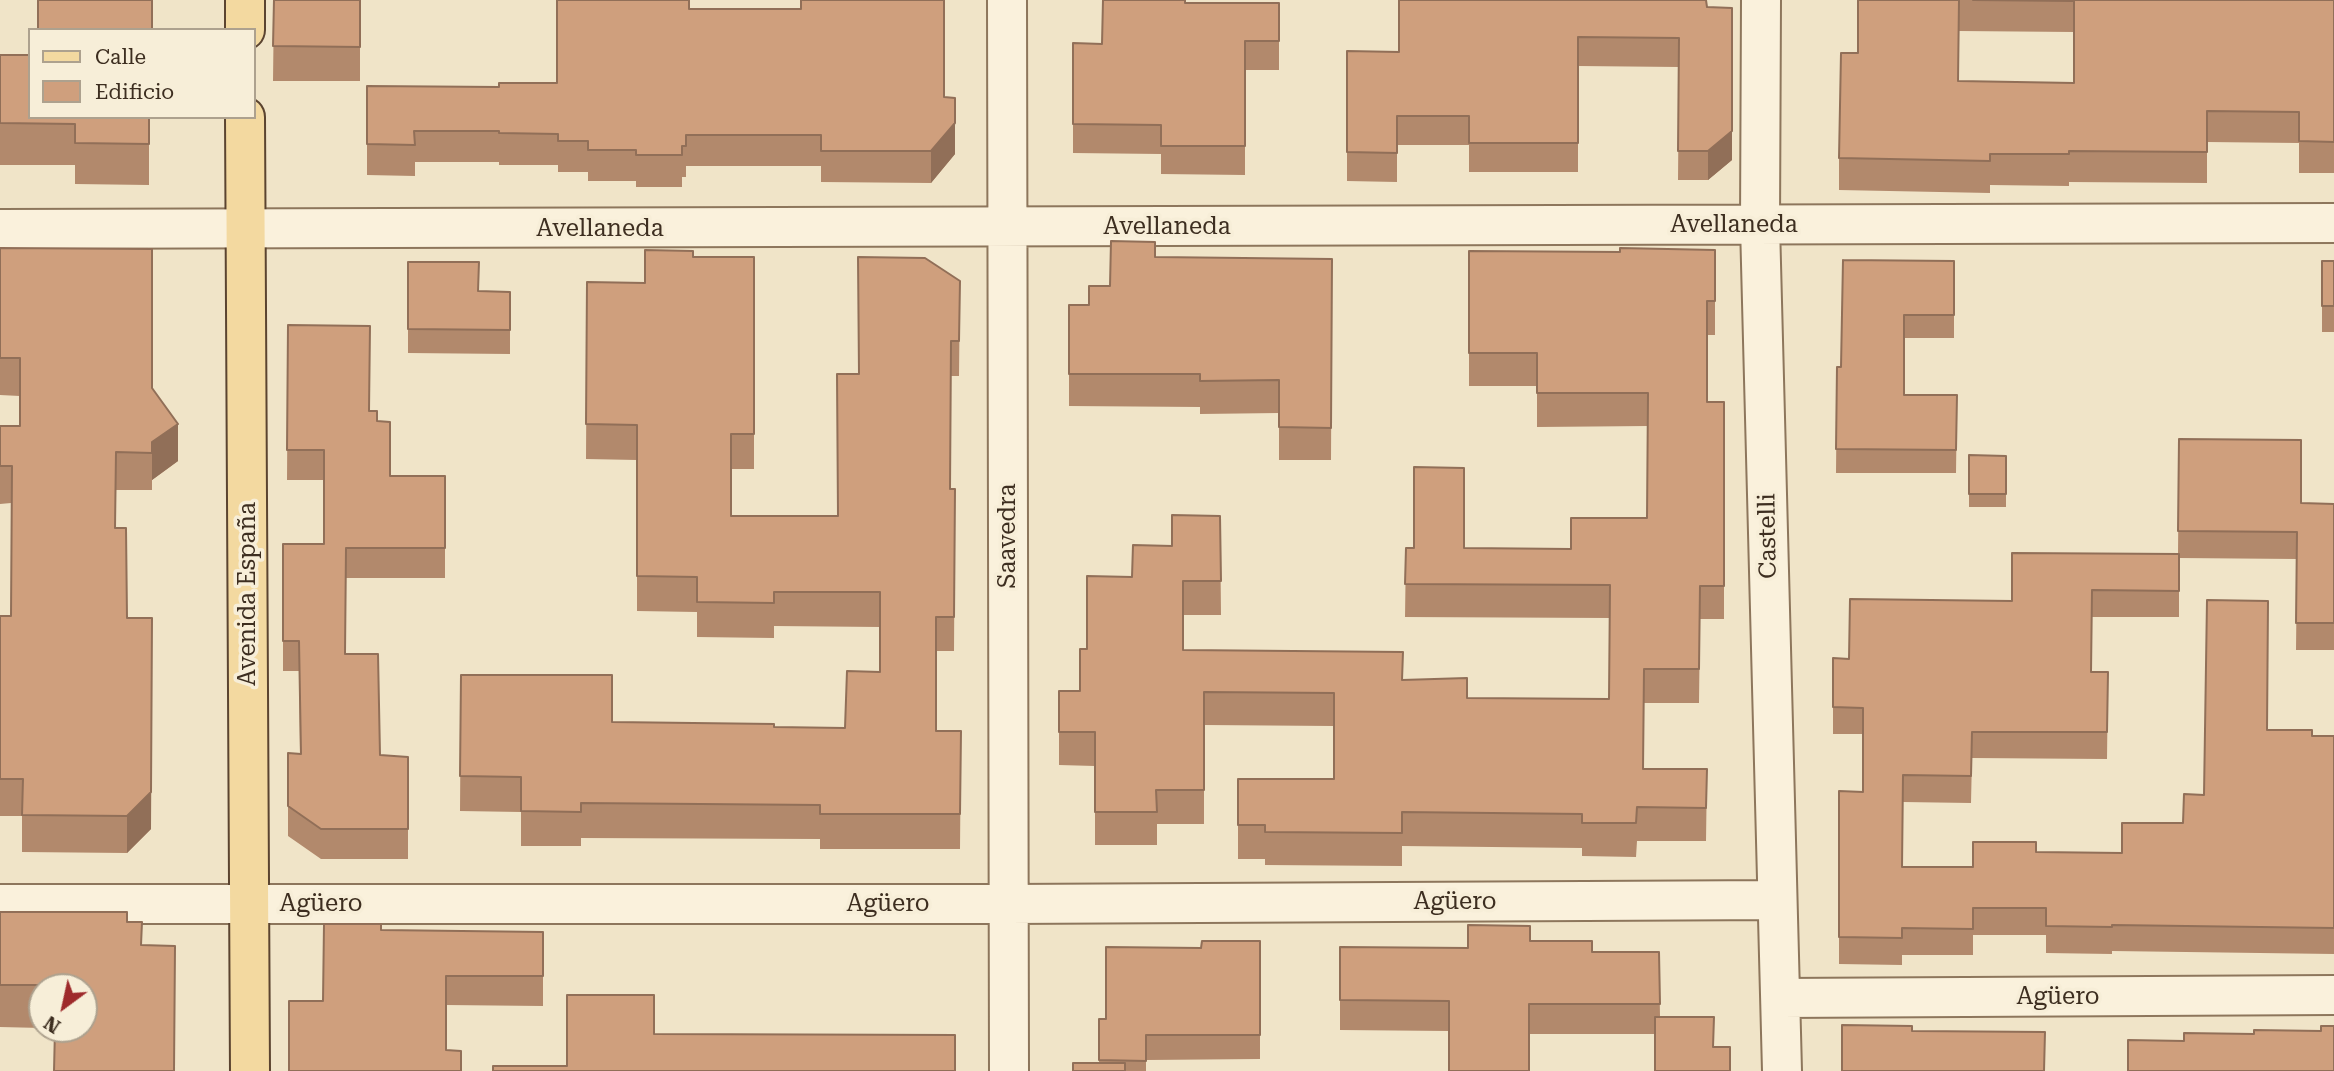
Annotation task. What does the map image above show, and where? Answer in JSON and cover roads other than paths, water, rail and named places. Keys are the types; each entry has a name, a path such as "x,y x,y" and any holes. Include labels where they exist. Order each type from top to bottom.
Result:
{"main road":[{"path":"245,0 245,28"},
{"name":"Avenida España","path":"245,119 250,1071"}],"street":[{"name":"Saavedra","path":"1007,0 1009,1071"},
{"name":"Castelli","path":"1761,0 1760,225 1782,1071"},
{"name":"Avellaneda","path":"0,229 2334,223"},
{"name":"Agüero","path":"0,904 1009,904 1777,900"},
{"name":"Agüero","path":"1781,998 2334,995"}]}
